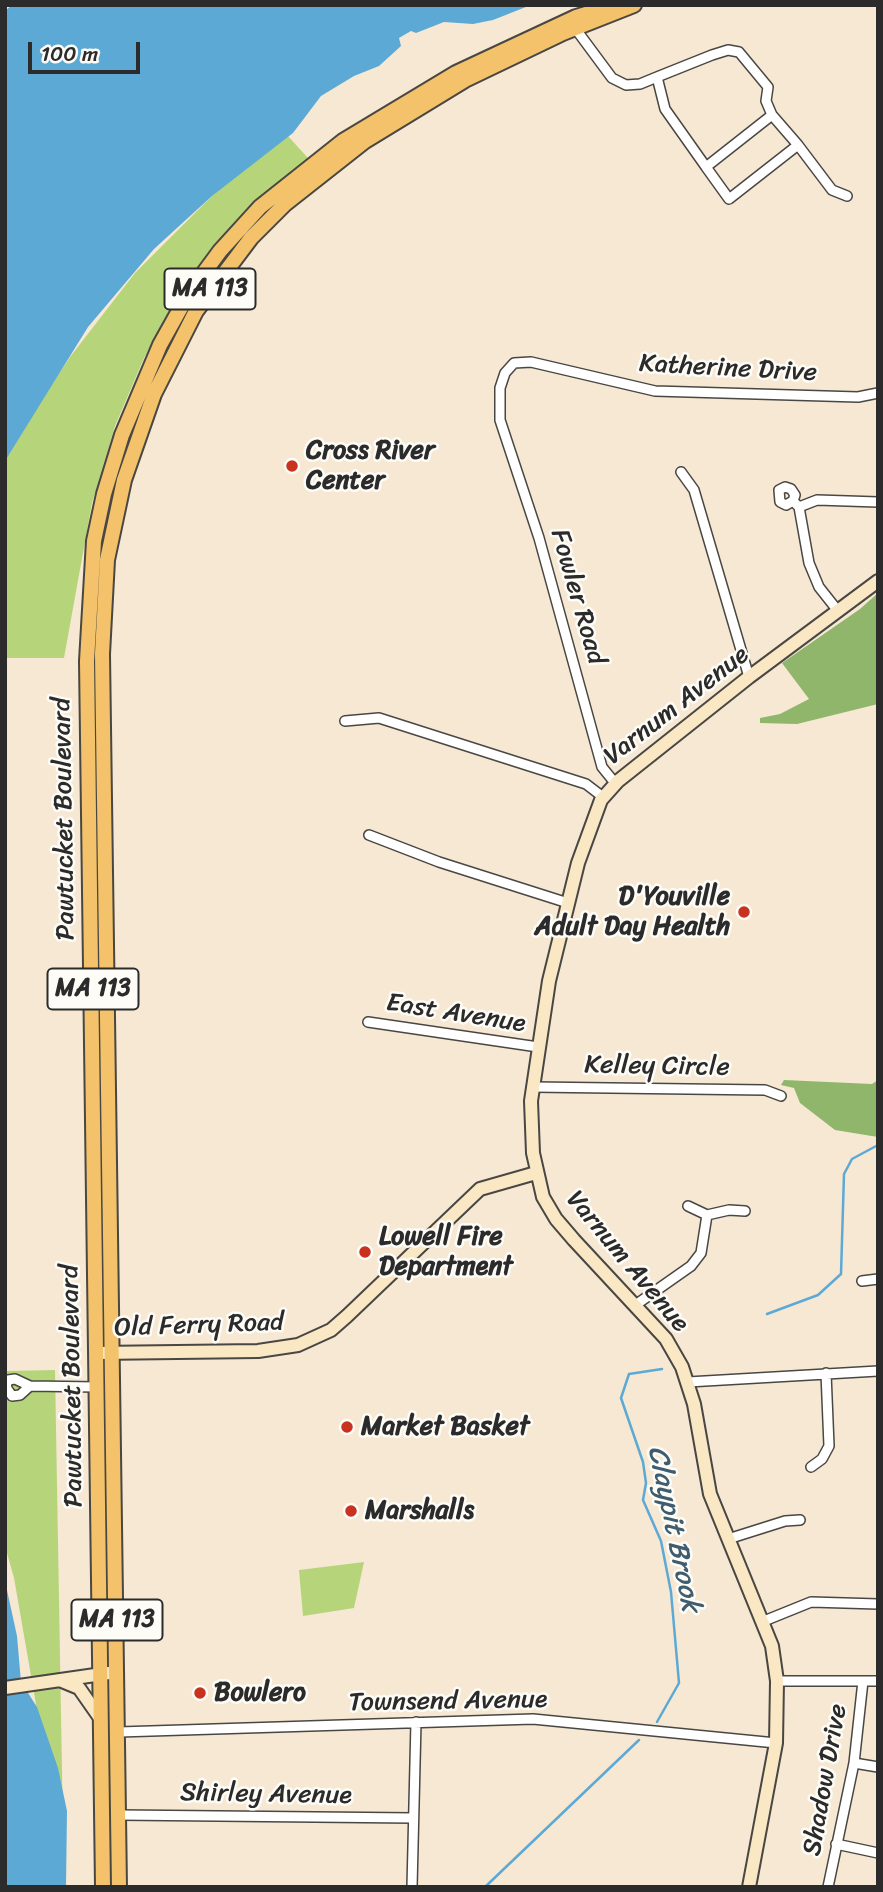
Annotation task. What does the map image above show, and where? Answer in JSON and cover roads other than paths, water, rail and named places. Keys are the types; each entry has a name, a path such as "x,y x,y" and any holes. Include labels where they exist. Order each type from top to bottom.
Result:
{"main road":[{"name":"Pawtucket Boulevard","path":"103,1887 103,1674 88,637 94,541 122,435 160,345 189,293 220,251 260,207 303,170 389,111 456,73 616,5"},
{"name":"Pawtucket Boulevard","path":"119,1887 119,1732 102,654 107,561 124,480 154,394 195,311 243,247 285,204 365,141 420,106 572,24 634,5"},
{"name":"Varnum Avenue","path":"750,1887 776,1743 776,1662 764,1621 728,1539 704,1473 688,1382 666,1339 556,1219 543,1197 536,1173 531,1129 533,1087 538,1047 568,904 590,822 603,797 615,783 749,677 878,581"},
{"name":"Old Ferry Road","path":"97,1353 258,1351 298,1345 331,1330 480,1189 536,1173"},
{"path":"5,1688 118,1671"},
{"path":"56,1681 79,1688 96,1708 103,1742"}],"street":[{"path":"572,24 612,78 626,85 640,84 728,50 739,52 768,87 766,101 772,115 832,190 847,195"},
{"path":"657,77 665,109 729,199 798,145"},
{"path":"706,167 772,115"},
{"name":"Katherine Drive","path":"500,420 500,388 505,373 514,363 531,362 655,391 858,397 878,393"},
{"name":"Fowler Road","path":"500,420 539,538 599,757 605,773 615,783"},
{"path":"681,471 694,490 749,677"},
{"path":"838,611 819,587 809,563 796,504 817,500 878,502"},
{"path":"345,720 379,718 588,785 603,797"},
{"path":"369,835 439,862 568,904"},
{"name":"East Avenue","path":"368,1022 538,1047"},
{"name":"Kelley Circle","path":"533,1087 765,1090 781,1096"},
{"path":"688,1206 707,1215 729,1210 745,1211"},
{"path":"634,1306 691,1266 701,1253 707,1215"},
{"path":"862,1281 878,1279"},
{"path":"688,1382 878,1371"},
{"path":"811,1467 822,1459 829,1446 826,1373"},
{"path":"30,1386 97,1387"},
{"path":"728,1539 785,1521 800,1520"},
{"path":"764,1621 811,1602 878,1604"},
{"path":"777,1681 878,1681"},
{"name":"Shadow Drive","path":"828,1887 854,1763 863,1681"},
{"name":"Townsend Avenue","path":"119,1732 533,1719 776,1743"},
{"path":"412,1887 416,1722"},
{"path":"854,1763 878,1767"},
{"name":"Shirley Avenue","path":"119,1815 413,1818"},
{"path":"836,1844 878,1853"}],"water":[{"path":"12,5 531,5 493,20 473,24 444,22 416,33 411,31 399,38 401,46 379,66 354,76 321,96 293,133 212,196 154,249 88,327 5,461 5,11"},
{"path":"5,1581 17,1636 21,1682 37,1707 58,1768 67,1811 66,1887 5,1887"}],"waterway":[{"name":"Claypit Brook","path":"767,1314 818,1295 841,1274 844,1174 852,1159 878,1145"},
{"name":"Claypit Brook","path":"657,1722 679,1683 671,1592 661,1541 643,1500 646,1483 643,1462 621,1398 629,1374 662,1369"},
{"name":"Claypit Brook","path":"485,1887 639,1740"}],"place":[{"name":"Cross River Center","path":"292,466"},
{"name":"D'Youville Adult Day Health","path":"744,912"},
{"name":"Lowell Fire Department","path":"365,1252"},
{"name":"Market Basket","path":"347,1427"},
{"name":"Marshalls","path":"351,1511"},
{"name":"Bowlero","path":"200,1693"}]}
